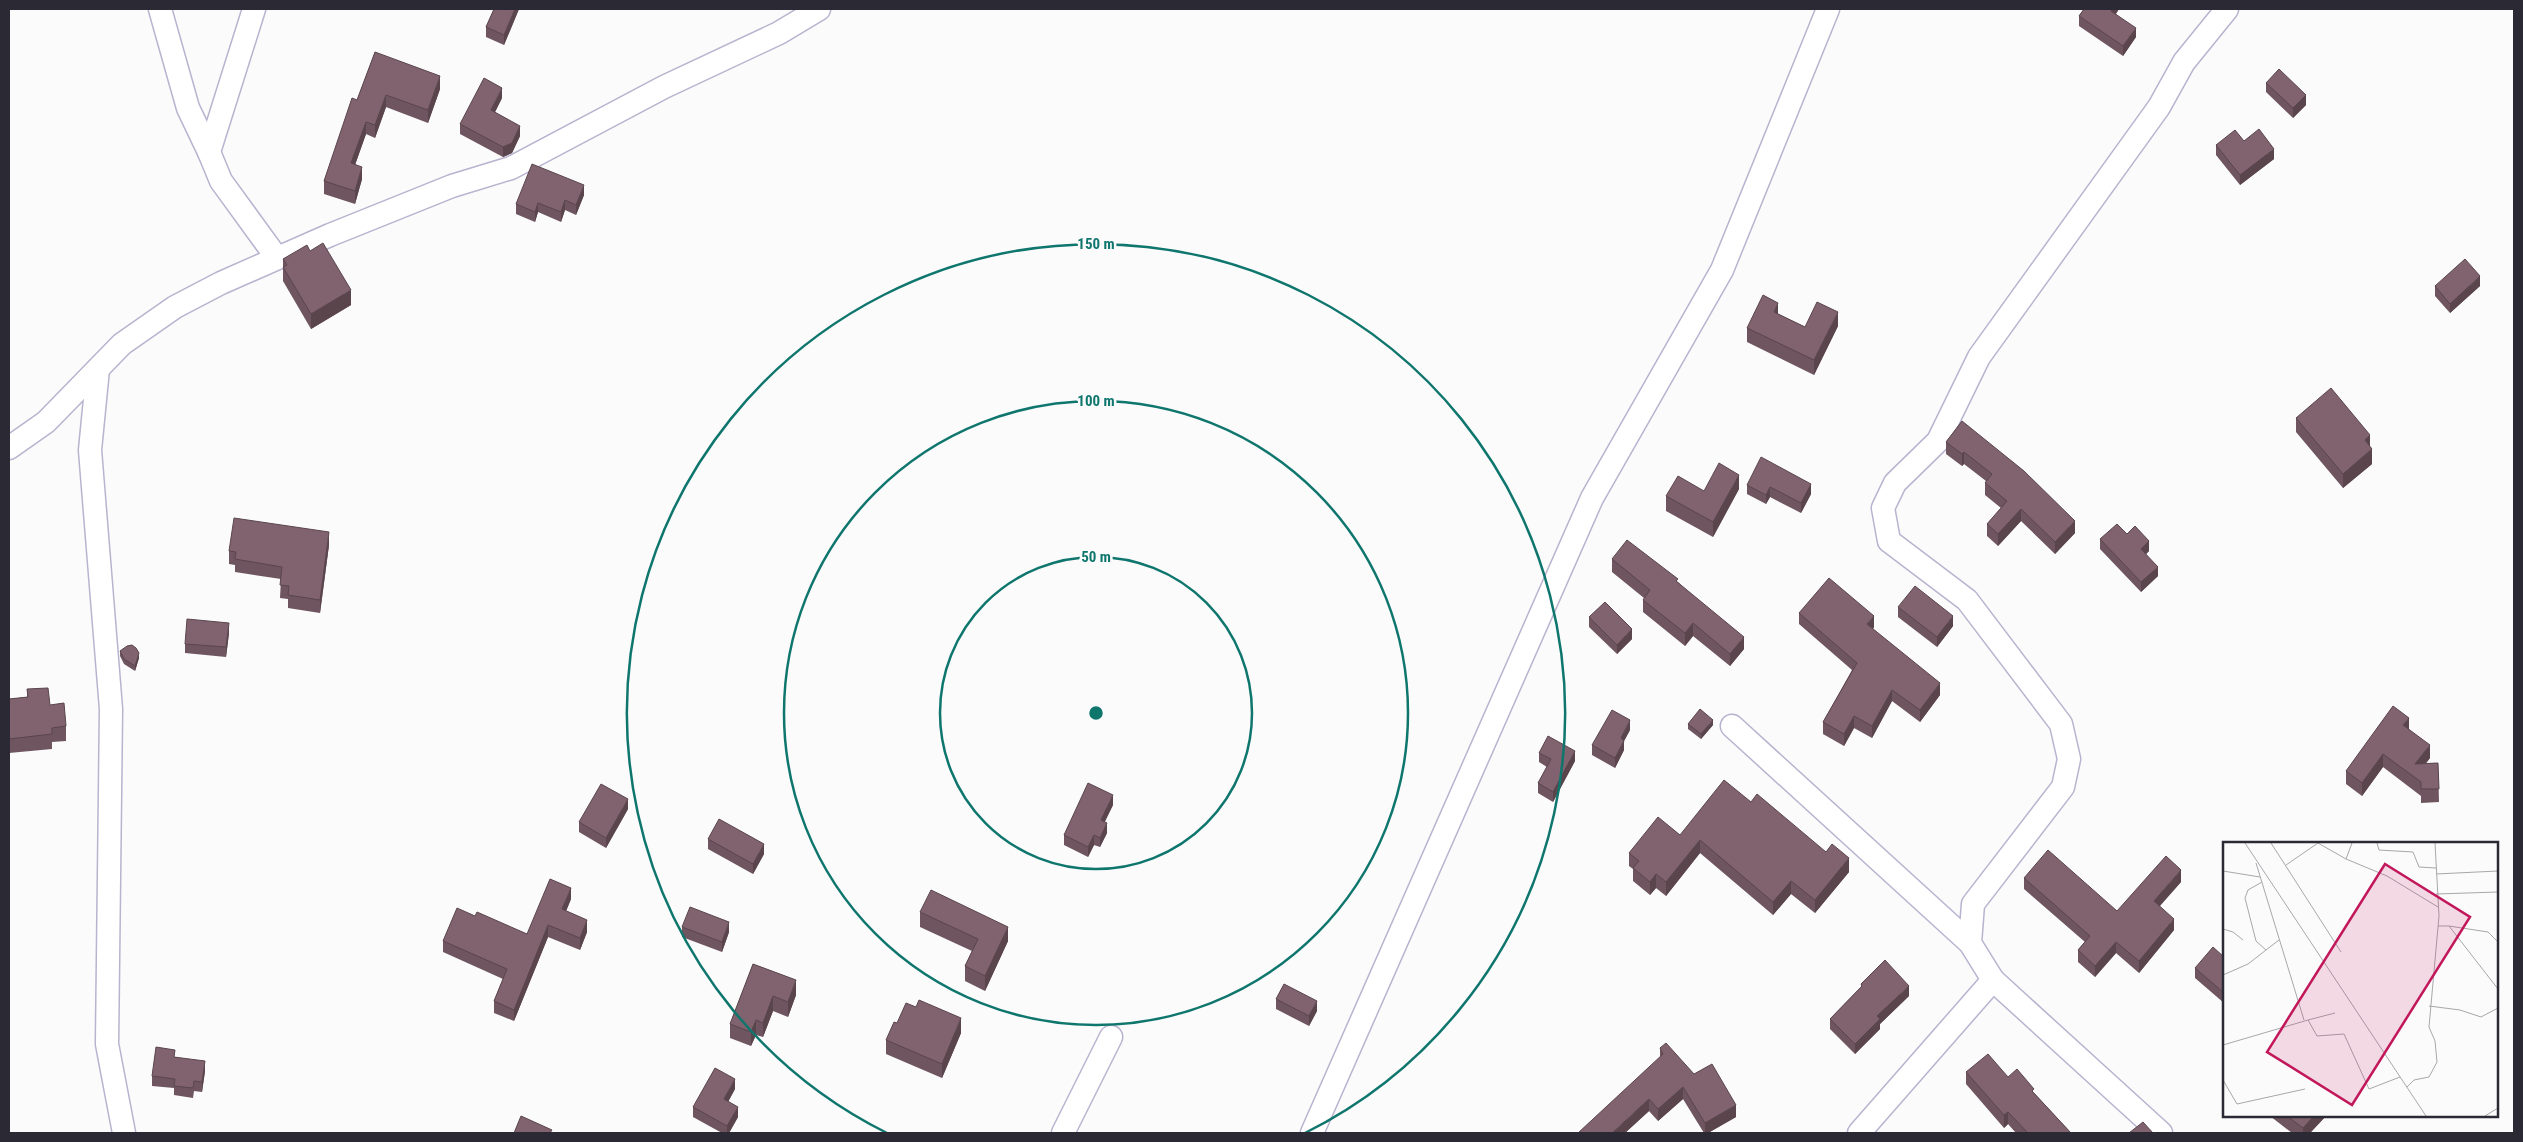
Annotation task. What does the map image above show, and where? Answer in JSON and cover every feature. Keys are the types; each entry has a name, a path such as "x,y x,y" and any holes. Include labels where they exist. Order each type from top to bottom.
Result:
{"street":[{"path":"160,9 188,108 221,181 277,258"},
{"path":"209,152 254,9"},
{"path":"9,448 46,422 122,344 174,306 277,258 452,186 511,168 664,87 780,32 819,9"},
{"path":"1312,1133 1592,498 1722,270 1828,9"},
{"path":"1970,943 1973,904 2063,787 2069,759 2061,724 1967,600 1888,541 1883,508 1895,482 1938,441 1979,358 2159,107 2184,62 2227,9"},
{"path":"98,370 90,450 111,708 107,1044 124,1133"},
{"path":"1732,726 1970,943 1993,980 2162,1133"},
{"path":"1859,1133 1993,980"},
{"path":"1063,1133 1111,1037"}],"building":[{"path":"494,9 515,9 504,35 486,27"},
{"path":"2084,9 2112,9 2111,11 2136,28 2123,46 2079,16"},
{"path":"375,52 440,76 428,110 386,95 375,125 366,122 351,163 362,167 355,191 324,181 352,98 357,100"},
{"path":"2279,69 2306,95 2293,108 2266,83"},
{"path":"484,78 502,88 491,110 520,126 512,143 503,147 460,124"},
{"path":"2259,129 2274,149 2240,175 2216,145 2235,130 2244,141"},
{"path":"532,164 584,185 576,205 565,200 561,212 538,203 535,212 516,204"},
{"path":"323,243 351,290 311,314 283,267 287,265 283,259 307,245 310,251"},
{"path":"2465,259 2480,276 2450,304 2435,286"},
{"path":"1763,295 1778,303 1774,312 1805,327 1817,302 1838,312 1814,360 1747,328"},
{"path":"2331,388 2370,435 2365,440 2372,449 2343,474 2296,418"},
{"path":"1962,421 2024,471 2075,521 2055,542 2021,509 1998,534 1987,524 2007,501 1985,483 1992,474 1964,452 1962,454 1946,442"},
{"path":"1761,457 1811,484 1801,503 1770,487 1766,495 1747,485"},
{"path":"1719,463 1739,475 1713,522 1666,496 1678,476 1704,491"},
{"path":"234,518 329,532 320,600 288,595 289,586 280,585 282,567 235,559 236,552 229,551"},
{"path":"2117,524 2127,534 2135,526 2149,541 2141,549 2158,567 2141,582 2100,539"},
{"path":"1627,540 1678,579 1676,581 1744,637 1730,654 1693,623 1685,633 1643,600 1650,590 1612,559"},
{"path":"1829,578 1874,616 1867,624 1940,683 1920,710 1892,690 1872,726 1854,716 1844,734 1823,722 1857,663 1799,613"},
{"path":"1915,586 1953,616 1937,637 1898,607"},
{"path":"1605,602 1632,629 1617,645 1589,617"},
{"path":"187,619 229,623 226,647 185,644"},
{"path":"132,645 139,653 135,666 124,659 120,651"},
{"path":"48,688 50,705 64,703 66,726 52,728 52,734 9,739 9,699 28,697 27,689"},
{"path":"2393,706 2409,718 2403,725 2430,745 2415,764 2438,763 2439,789 2421,789 2421,782 2383,754 2362,783 2346,771"},
{"path":"1700,709 1713,720 1701,734 1688,724"},
{"path":"1612,710 1630,720 1621,738 1624,741 1615,758 1592,745"},
{"path":"1548,736 1575,751 1553,792 1538,783 1551,759 1539,753"},
{"path":"1724,780 1751,802 1757,794 1826,852 1832,844 1849,858 1815,900 1791,881 1773,902 1700,840 1666,882 1656,874 1650,882 1633,868 1639,861 1629,853 1658,817 1680,835"},
{"path":"1088,783 1113,795 1101,820 1107,823 1100,838 1094,835 1088,847 1064,835"},
{"path":"601,784 628,799 606,838 579,822"},
{"path":"719,819 764,844 753,864 708,839"},
{"path":"2048,850 2117,911 2166,856 2181,870 2154,901 2174,919 2139,961 2116,942 2095,966 2078,950 2090,936 2024,878"},
{"path":"550,879 571,888 562,909 587,920 580,938 548,925 514,1010 494,1001 507,969 443,941 457,908 475,916 477,912 527,934"},
{"path":"931,890 1008,927 985,976 965,966 978,939 920,912"},
{"path":"690,907 729,922 722,942 682,927"},
{"path":"2213,947 2223,956 2223,992 2195,968"},
{"path":"1885,960 1909,986 1877,1016 1880,1019 1855,1044 1830,1019"},
{"path":"753,964 796,980 788,1002 773,996 763,1023 756,1020 751,1032 730,1024"},
{"path":"1284,984 1317,1001 1309,1016 1276,999"},
{"path":"919,1000 961,1018 942,1064 886,1040 894,1022 897,1023 906,1003 916,1007"},
{"path":"1666,1043 1694,1074 1712,1064 1736,1105 1705,1123 1683,1087 1658,1109 1649,1099 1612,1133 1578,1133 1663,1054 1660,1048"},
{"path":"156,1047 175,1050 174,1057 205,1061 202,1082 194,1081 193,1088 174,1086 175,1079 152,1076"},
{"path":"1988,1054 2008,1077 2017,1069 2034,1089 2032,1091 2071,1133 2028,1133 2008,1112 2004,1115 1966,1072"},
{"path":"715,1068 735,1079 724,1099 738,1107 727,1126 693,1107"},
{"path":"521,1116 552,1130 550,1133 514,1133"},
{"path":"2288,1117 2313,1117 2303,1128"},
{"path":"2143,1122 2153,1133 2129,1133"}]}
